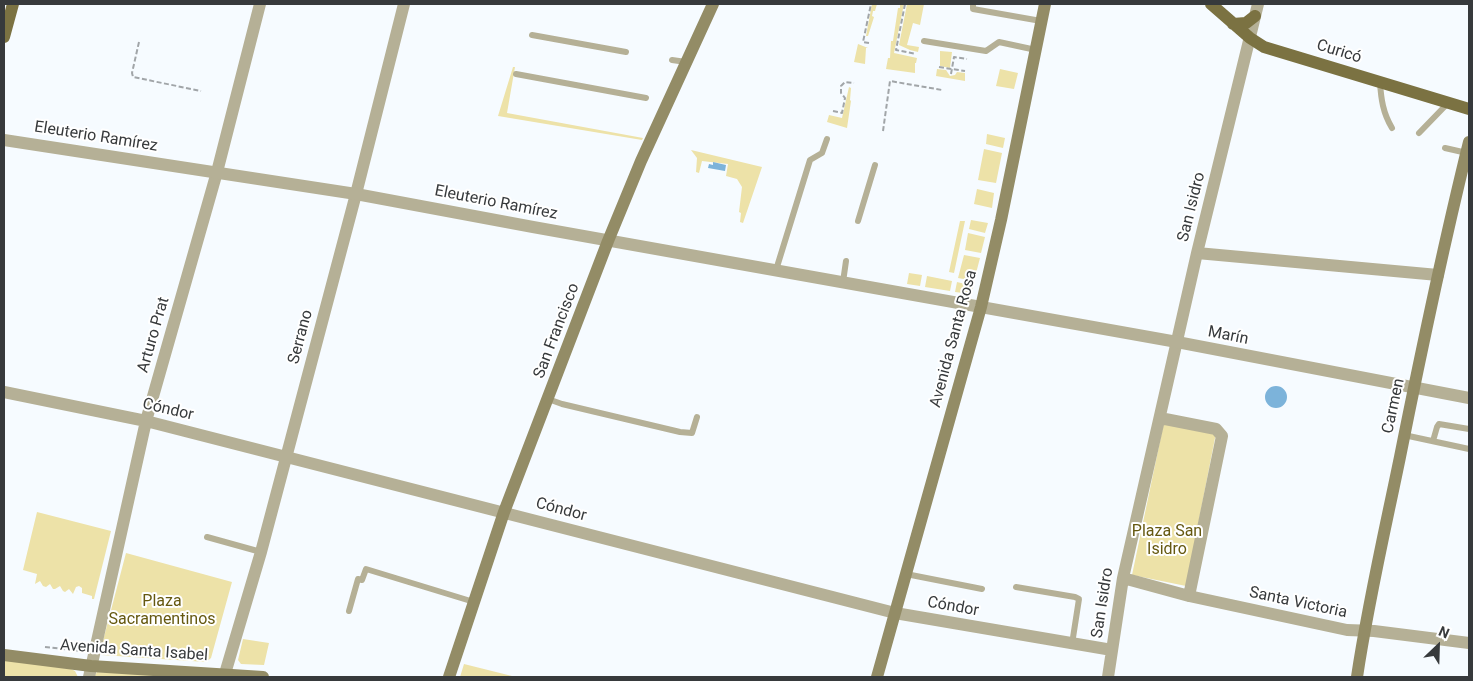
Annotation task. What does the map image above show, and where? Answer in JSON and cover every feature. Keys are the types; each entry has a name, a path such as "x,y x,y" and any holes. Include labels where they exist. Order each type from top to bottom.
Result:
{"main road":[{"path":"4,37 14,4"},
{"name":"San Francisco","path":"449,677 504,512 608,240 663,102 686,62 713,4"},
{"name":"Avenida Santa Rosa","path":"877,677 981,307 1045,4"},
{"name":"Curicó","path":"1211,4 1250,38 1264,47 1469,109"},
{"path":"1233,24 1246,23 1257,10"},
{"name":"Carmen","path":"1357,677 1364,630 1414,387 1438,276 1464,182 1468,148"},
{"name":"Avenida Santa Isabel","path":"4,655 90,672 263,677"}],"street":[{"name":"Arturo Prat","path":"90,672 146,421 217,172 260,4"},
{"name":"Serrano","path":"224,676 261,552 356,194 404,4"},
{"name":"San Isidro","path":"1108,677 1122,578 1257,10"},
{"name":"Eleuterio Ramírez","path":"4,140 356,194 981,307"},
{"path":"1198,253 1438,276"},
{"name":"Marín","path":"981,307 1177,342 1469,398"},
{"name":"Cóndor","path":"4,392 146,421 895,613 1112,650"},
{"path":"1160,418 1216,429 1222,436 1189,596"},
{"name":"Santa Victoria","path":"1122,578 1189,596 1347,630 1364,630 1469,643"}],"lane":[{"path":"973,4 973,9 1041,21"},
{"path":"532,35 626,52"},
{"path":"924,40 986,51 999,42 1036,50"},
{"path":"672,60 686,62"},
{"path":"516,74 646,98"},
{"path":"1380,82 1381,99 1386,118 1392,128"},
{"path":"1419,133 1449,102"},
{"path":"776,270 810,160 822,153 827,139"},
{"path":"1445,148 1468,148"},
{"path":"858,221 875,165"},
{"path":"843,282 846,261"},
{"path":"548,399 680,432 692,432 697,417"},
{"path":"1433,441 1439,424 1469,429"},
{"path":"1404,435 1469,449"},
{"path":"207,538 261,552"},
{"path":"349,611 358,579 362,580 366,569 474,602"},
{"path":"906,574 982,589"},
{"path":"1016,587 1079,599 1072,644"}],"path":[{"path":"869,43 863,42 871,4"},
{"path":"905,4 896,50 916,54"},
{"path":"140,42 132,73 133,77 201,91"},
{"path":"951,74 954,57 967,60"},
{"path":"939,68 965,71"},
{"path":"883,131 890,81 942,90"},
{"path":"833,111 842,113 845,98 842,94 841,86 845,82 854,82"},
{"path":"40,646 94,652"}],"green space":[{"path":"872,4 877,4 875,11 873,11 872,16 874,17 868,36 866,36"},
{"path":"900,4 904,4 894,53 917,58 915,73 886,69 888,58 890,58 891,41 893,41"},
{"path":"907,4 924,4 920,25 913,23 907,45 919,47 918,52 899,45"},
{"path":"858,44 868,48 866,48 865,64 854,62"},
{"path":"940,51 952,52 950,68 940,66"},
{"path":"513,67 515,67 507,113 643,138 642,140 498,116"},
{"path":"937,69 946,70 950,76 955,75 957,72 965,73 965,81 936,76"},
{"path":"1000,69 1018,73 1014,89 996,86"},
{"path":"849,87 851,88 851,101 847,128 827,122 829,115 842,118"},
{"path":"987,134 1005,138 1003,148 986,144"},
{"path":"984,149 1002,153 996,183 978,180"},
{"path":"691,150 762,167 743,223 740,222 741,213 739,212 742,187 737,179 726,176 728,164 702,161 699,173 696,172 697,158"},
{"path":"977,189 994,193 992,208 974,204"},
{"path":"971,220 988,223 985,233 969,229"},
{"path":"960,221 965,221 954,273 949,272"},
{"path":"968,233 985,237 981,253 965,250"},
{"path":"964,255 980,258 974,281 958,278"},
{"path":"909,273 922,275 920,286 907,284"},
{"path":"927,276 952,281 950,291 925,287"},
{"path":"957,282 973,286 971,294 955,292"},
{"name":"Plaza San Isidro","path":"1164,422 1216,433 1186,586 1132,575"},
{"path":"37,512 111,531 94,599 92,599 92,596 82,593 82,588 79,586 76,587 73,594 69,589 65,592 63,591 60,586 53,589 50,584 46,587 43,586 40,581 35,584 37,574 23,570"},
{"name":"Plaza Sacramentinos","path":"126,553 232,582 211,658 206,662 102,655 100,652"},
{"path":"243,639 269,643 264,665 241,664 238,660"},
{"path":"4,660 71,669 75,671 78,677 4,677"},
{"path":"464,664 516,677 460,677"},
{"path":"97,672 189,677 94,677"}],"water":[{"path":"713,162 726,165 725,171 708,168 709,164 713,165"},
{"path":"1276,386 1284,389 1287,397 1284,405 1276,408 1268,405 1265,397 1268,389"}]}
